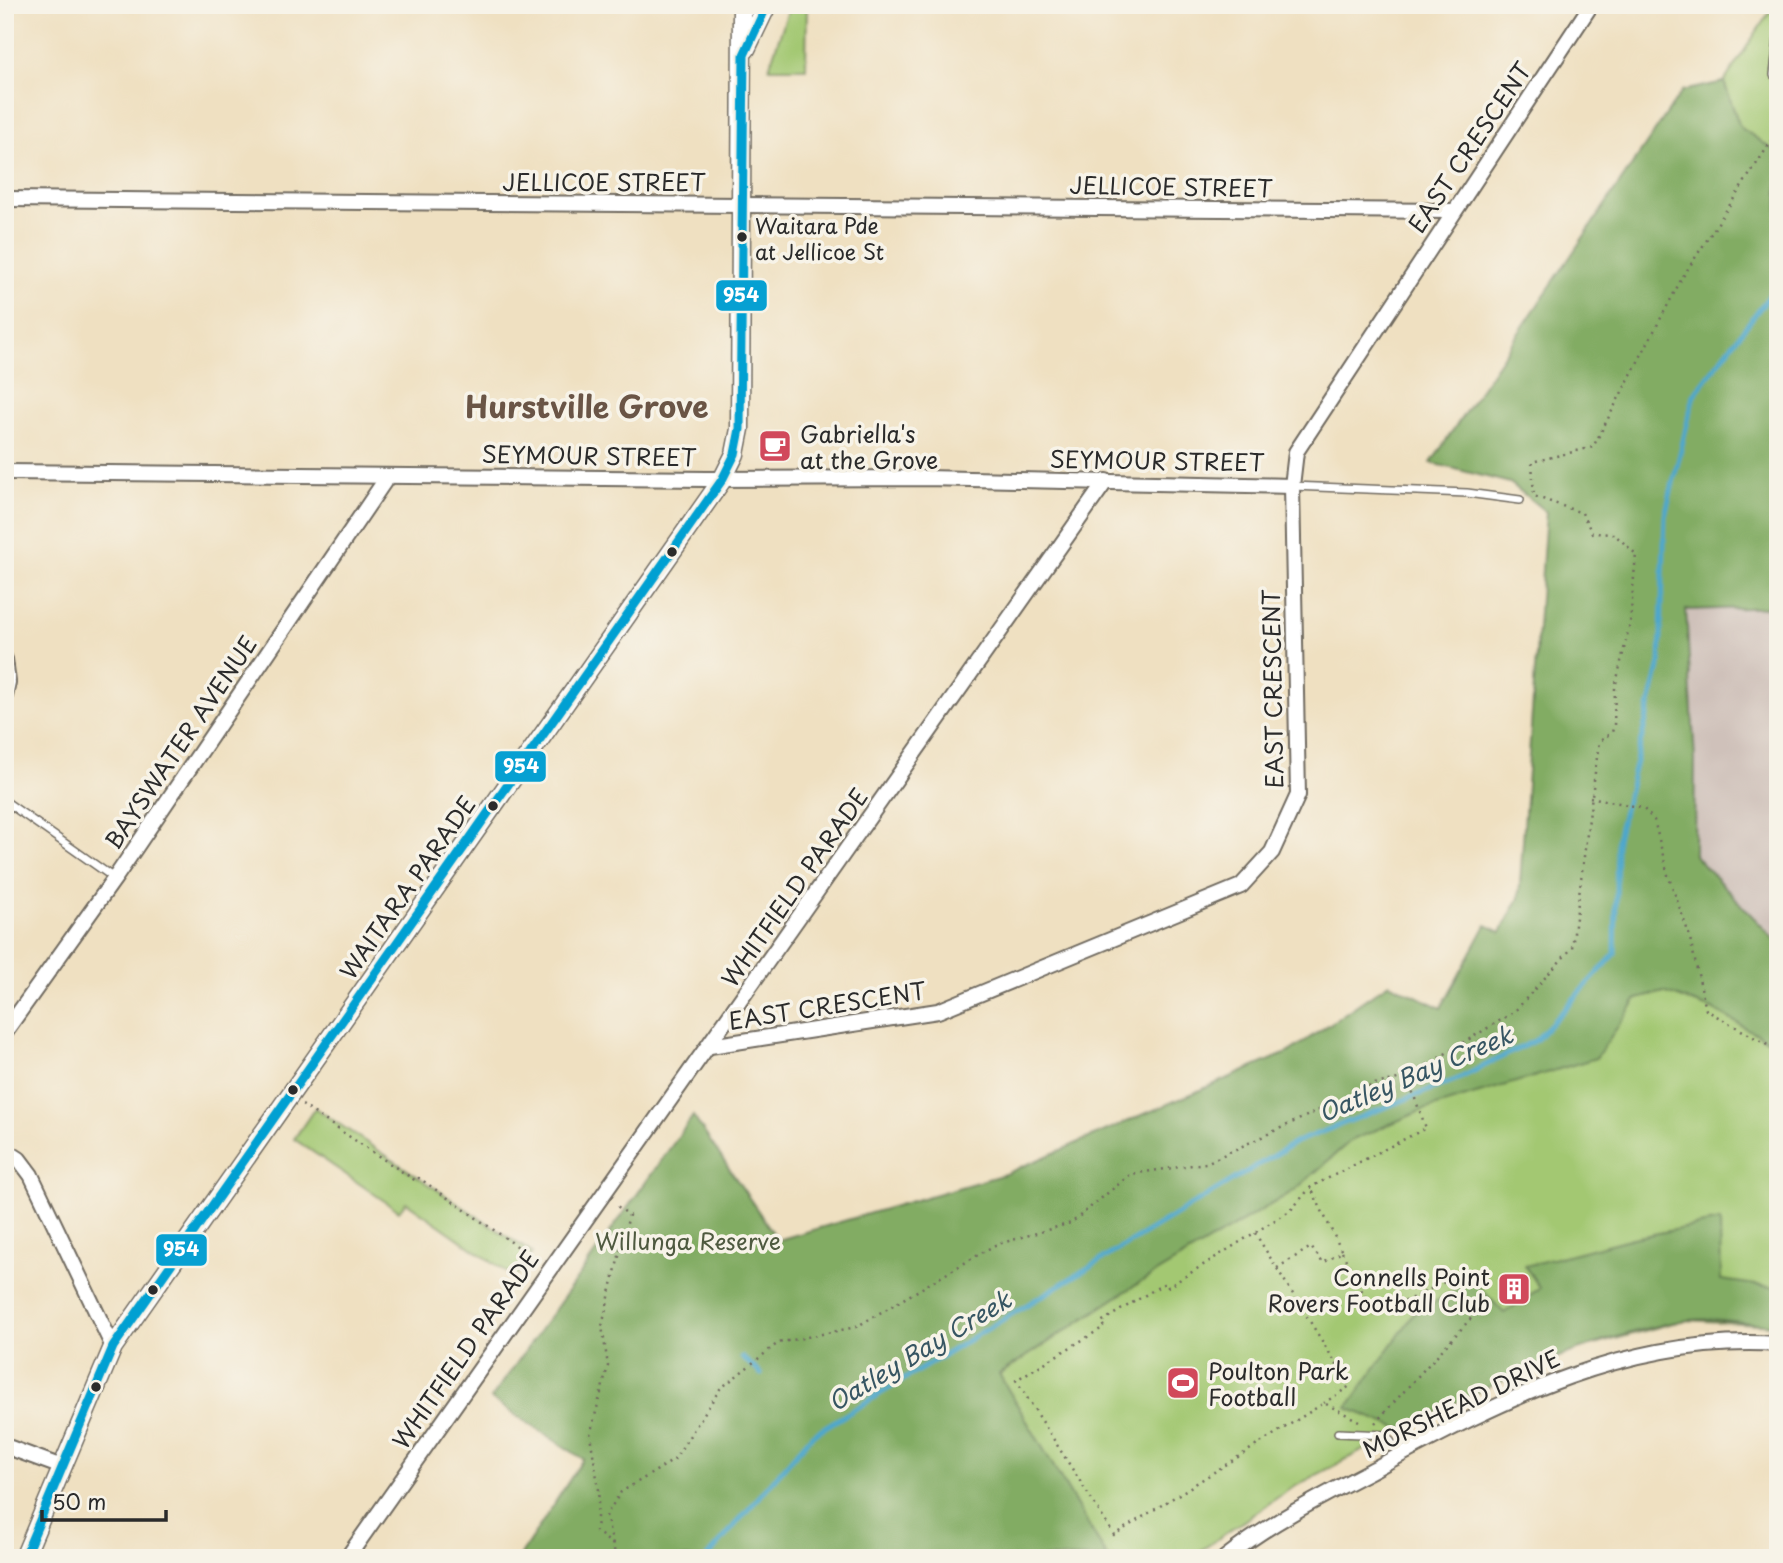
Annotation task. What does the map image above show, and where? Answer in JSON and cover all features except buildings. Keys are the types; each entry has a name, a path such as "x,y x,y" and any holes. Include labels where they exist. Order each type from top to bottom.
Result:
{"street":[{"name":"WAITARA PARADE","path":"24,1558 113,1347 722,480 735,454 740,429 744,205 743,5"},
{"name":"WAITARA PARADE","path":"744,55 767,5"},
{"name":"EAST CRESCENT","path":"710,1046 938,1011 1241,886 1272,852 1298,795 1292,486 1296,452 1591,5"},
{"name":"JELLICOE STREET","path":"5,199 1454,211"},
{"name":"SEYMOUR STREET","path":"5,472 722,480 1106,481 1292,486"},
{"name":"BAYSWATER AVENUE","path":"5,1031 115,878 388,476"},
{"name":"WHITFIELD PARADE","path":"347,1558 1106,481"},
{"path":"5,659 8,682 5,696"},
{"path":"5,1150 19,1159 32,1175 113,1347"},
{"name":"MORSHEAD DRIVE","path":"1225,1558 1249,1539 1301,1508 1491,1408 1568,1374 1667,1349 1712,1344 1778,1344"},
{"path":"5,1446 62,1467"}],"lane":[{"path":"1774,75 1778,38"},
{"name":"SEYMOUR STREET","path":"1292,486 1467,493 1520,500"},
{"path":"5,802 115,878"},
{"path":"1338,1433 1386,1435 1400,1455"}],"path":[{"path":"616,1558 606,1515 621,1492 674,1460 720,1389 778,1343 856,1327 995,1245 1071,1223 1131,1174 1206,1163 1375,1084 1407,1077 1514,1012 1572,948 1590,797 1599,742 1612,732 1614,726 1615,688 1630,623 1636,554 1614,534 1592,533 1582,513 1534,496 1532,462 1593,447 1682,278 1778,131"},
{"path":"1590,797 1643,808 1654,820 1668,875 1689,934 1706,1010 1778,1051"},
{"path":"1255,1232 1350,1386 1114,1535 1016,1380 1104,1327 1101,1322 1165,1283 1168,1287 1255,1232 1290,1210 1311,1186 1426,1128 1407,1077"},
{"path":"291,1097 415,1181 419,1178 549,1269"},
{"path":"1311,1186 1375,1315 1457,1276"},
{"path":"613,1545 596,1531 598,1490 590,1435 607,1366 602,1326 629,1215 617,1206"},
{"path":"1277,1268 1311,1247 1323,1263 1342,1252"},
{"path":"1368,1434 1382,1413 1485,1303"},
{"path":"1324,1402 1364,1424 1368,1434"}],"shaded area":[{"path":"1778,607 1778,943 1694,855 1695,760 1686,609"}],"green space":[{"path":"790,5 807,5 806,68 769,68"},
{"path":"1774,5 1778,5 1778,153 1740,128 1724,82"},
{"name":"Willunga Reserve","path":"1724,82 1740,127 1778,153 1778,607 1686,610 1695,760 1694,855 1778,943 1778,1046 1712,1009 1664,992 1637,999 1596,1058 1423,1110 1350,1141 1295,1190 1129,1289 999,1374 1108,1558 519,1558 583,1459 491,1399 693,1116 778,1240 1005,1174 1289,1052 1389,983 1441,1008 1486,925 1501,932 1519,898 1546,512 1510,483 1431,463 1682,91"},
{"path":"1664,992 1712,1009 1778,1046 1778,1325 1684,1320 1569,1352 1454,1402 1290,1489 1190,1558 1108,1558 999,1375 1129,1289 1295,1190 1350,1141 1617,1025 1637,999"},
{"path":"315,1108 532,1253 515,1278 406,1202 399,1211 294,1139"},
{"path":"1720,1221 1721,1280 1778,1288 1778,1325 1692,1320 1644,1329 1538,1365 1402,1430 1347,1408 1414,1314 1473,1280 1504,1313 1540,1288 1525,1266 1633,1238"}],"waterway":[{"name":"Oatley Bay Creek","path":"707,1558 812,1435 1296,1142 1458,1079 1536,1040 1615,954 1617,839 1660,663 1665,516 1694,395 1778,284"},
{"path":"742,1357 761,1374"}],"transit line":[{"name":"954","path":"24,1558 113,1347 722,480 735,454 740,429 744,55 767,5"}],"place":[{"name":"Waitara Pde at Jellicoe St","path":"742,237"},
{"name":"Gabriella's at the Grove","path":"775,446"},
{"name":"Connells Point Rovers Football Club","path":"1514,1289"},
{"name":"Poulton Park Football","path":"1183,1383"}],"district":[{"name":"Hurstville Grove","path":"587,405"}]}
